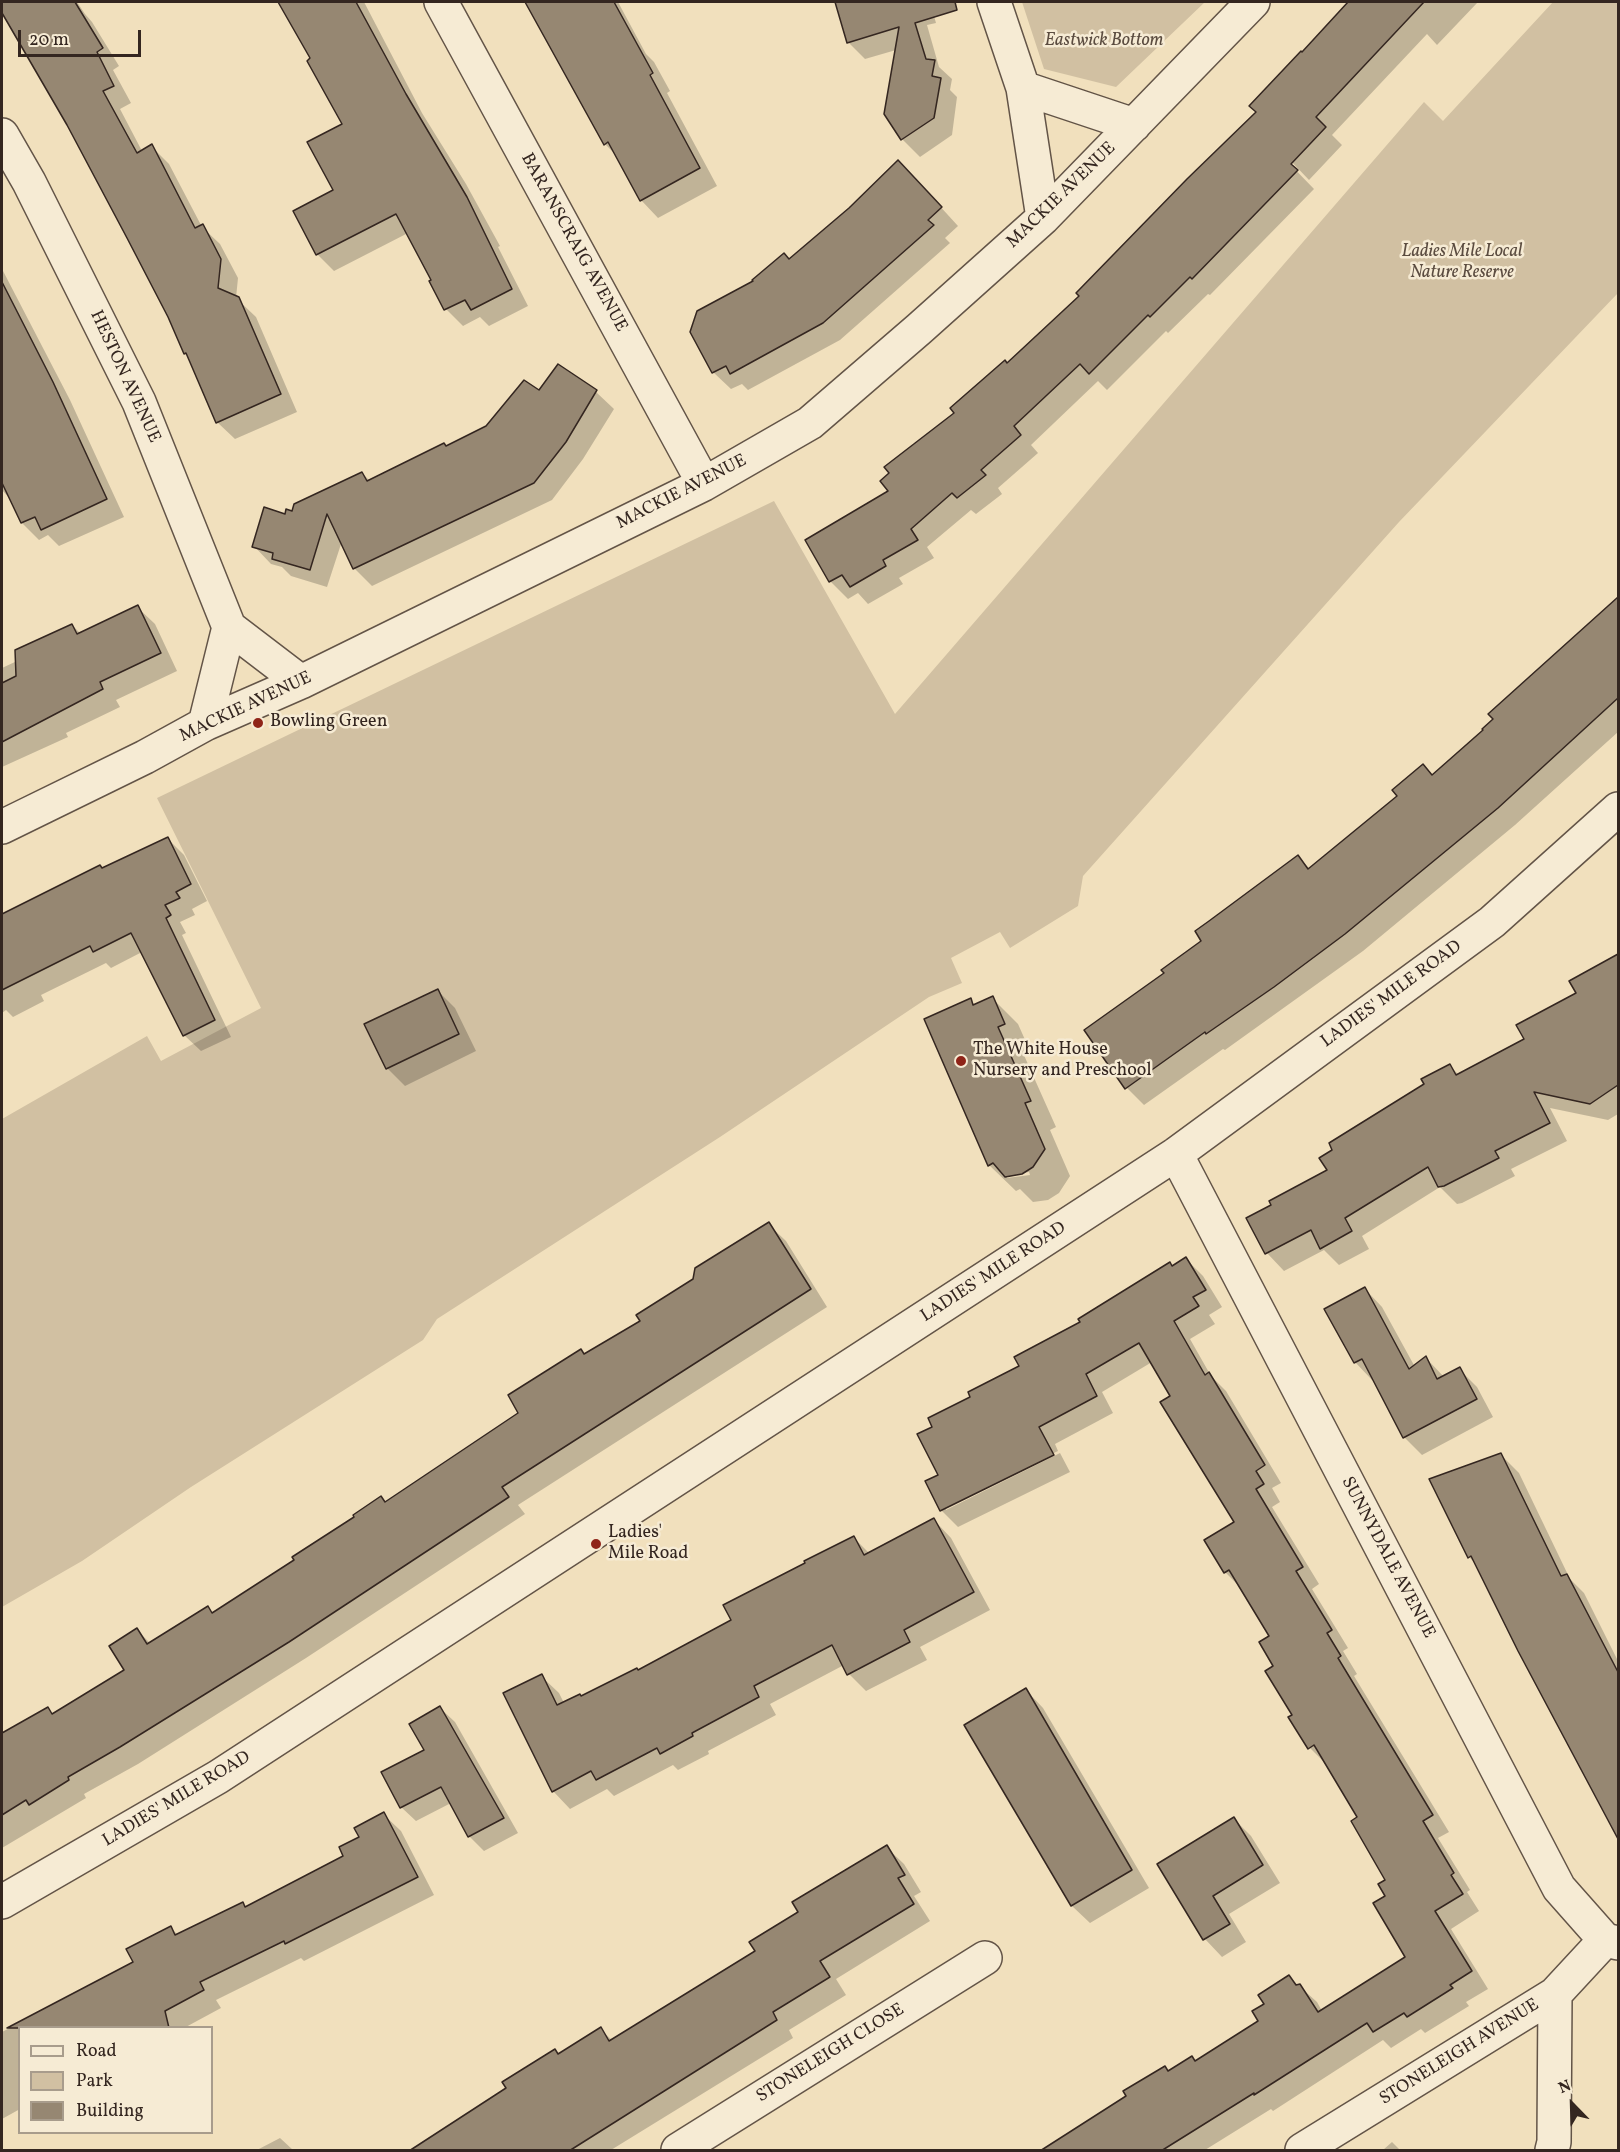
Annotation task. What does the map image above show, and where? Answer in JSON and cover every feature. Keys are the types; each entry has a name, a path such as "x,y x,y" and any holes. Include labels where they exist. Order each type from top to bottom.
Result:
{"street":[{"name":"BARANSCRAIG AVENUE","path":"441,2 704,484"},
{"path":"994,2 1023,88 1043,218"},
{"name":"MACKIE AVENUE","path":"2,827 145,757 205,724 300,682 704,484 810,423 1043,218 1253,2"},
{"path":"1023,88 1134,125"},
{"name":"HESTON AVENUE","path":"2,135 29,182 139,402 229,627"},
{"path":"205,724 229,627 300,682"},
{"name":"LADIES' MILE ROAD","path":"2,1902 218,1777 1176,1154 1492,922 1618,809"},
{"name":"SUNNYDALE AVENUE","path":"1176,1154 1559,1888 1612,1941"},
{"name":"STONELEIGH AVENUE","path":"1302,2151 1555,1994 1612,1941"},
{"name":"STONELEIGH CLOSE","path":"678,2151 985,1958"},
{"path":"1552,2151 1554,2142 1555,1994"}],"green space":[{"name":"Eastwick Bottom","path":"1022,2 1205,2 1116,87 1044,69"},
{"name":"Ladies Mile Local Nature Reserve","path":"1553,2 1618,2 1618,293 1399,522 1083,876 1078,906 1010,948 1000,932 951,958 962,983 929,997 720,1137 437,1319 423,1340 191,1487 82,1561 2,1607 2,1119 147,1036 161,1061 261,1008 157,798 774,501 895,714 1424,102 1443,121"}],"building":[{"path":"2,2 75,2 103,48 97,52 114,86 103,91 137,153 152,144 195,228 203,224 221,259 218,288 239,297 281,394 216,423 168,317 67,125 2,13"},
{"path":"278,2 356,2 406,94 467,197 512,289 471,310 465,300 444,310 396,214 316,255 293,211 333,190 307,142 342,124 307,61 310,58"},
{"path":"525,2 614,2 653,73 650,75 700,168 640,201 608,142 604,145"},
{"path":"835,2 955,2 957,10 915,23 926,59 935,60 932,76 941,78 934,118 901,140 884,114 899,27 847,43"},
{"path":"1348,2 1424,2 1316,117 1326,127 1291,164 1298,170 1192,279 1190,277 1150,317 1148,315 1089,374 1080,364 1014,426 1021,435 981,470 986,475 957,498 952,493 911,529 918,540 883,560 886,566 850,587 842,575 829,582 805,540 888,491 880,481 889,473 884,467 954,413 950,408 1005,360 1007,363 1079,296 1076,293 1256,112 1249,106"},
{"path":"898,160 942,207 928,220 934,225 823,323 730,374 726,366 712,373 690,332 697,311 753,281 784,253 789,259 849,208"},
{"path":"2,282 53,382 107,499 41,530 35,517 21,523 2,483"},
{"path":"558,364 597,390 566,442 534,483 353,569 327,514 310,570 272,559 273,553 252,547 264,507 285,514 286,509 292,511 294,504 362,472 367,481 444,443 446,446 486,426 524,380 539,390"},
{"path":"1618,597 1618,698 1498,808 1345,934 1274,987 1206,1034 1205,1032 1125,1089 1084,1030 1164,973 1161,970 1201,941 1195,931 1298,855 1308,869 1397,796 1392,790 1423,764 1432,775 1483,730 1493,719 1488,714"},
{"path":"138,605 161,653 100,682 103,689 2,742 2,683 16,676 15,650 72,624 77,634"},
{"path":"168,837 191,884 176,892 180,898 165,905 171,915 166,918 215,1020 183,1036 131,933 93,952 90,946 2,990 2,914 100,865 102,868"},
{"path":"1618,954 1618,1085 1590,1104 1534,1092 1550,1123 1495,1151 1499,1158 1438,1187 1428,1167 1345,1218 1352,1231 1320,1249 1311,1230 1265,1254 1246,1218 1271,1205 1269,1201 1327,1170 1319,1158 1332,1150 1329,1143 1424,1084 1421,1079 1450,1064 1456,1075 1524,1039 1516,1025 1576,993 1569,981"},
{"path":"438,989 459,1034 386,1069 364,1024"},
{"path":"993,996 1005,1024 998,1027 1031,1101 1025,1103 1045,1149 1033,1167 1022,1174 1005,1177 993,1163 988,1166 924,1019 971,998 973,1005"},
{"path":"769,1222 811,1289 502,1487 509,1497 289,1642 68,1777 69,1780 29,1805 26,1800 2,1815 2,1733 48,1707 52,1714 124,1670 109,1646 137,1628 147,1644 208,1606 212,1613 294,1560 292,1557 354,1517 353,1515 381,1496 385,1502 518,1413 508,1395 581,1349 584,1354 640,1321 636,1315 693,1279 695,1268"},
{"path":"1186,1257 1206,1290 1193,1297 1199,1306 1174,1321 1205,1375 1209,1372 1265,1465 1256,1471 1264,1484 1256,1489 1303,1567 1296,1571 1332,1630 1327,1633 1341,1656 1338,1658 1433,1815 1423,1821 1454,1873 1451,1875 1463,1894 1435,1911 1472,1971 1450,1985 1453,1988 1407,2017 1404,2013 1373,2032 1367,2023 1161,2151 1040,2151 1126,2096 1123,2091 1165,2066 1168,2071 1192,2056 1195,2061 1258,2021 1252,2011 1264,2004 1258,1995 1289,1975 1296,1985 1300,1984 1318,2012 1405,1957 1373,1903 1385,1896 1378,1884 1385,1880 1351,1821 1357,1817 1314,1745 1308,1749 1288,1717 1292,1715 1265,1671 1273,1666 1259,1642 1269,1636 1229,1570 1224,1573 1204,1540 1234,1522 1160,1402 1170,1396 1139,1343 1086,1374 1097,1396 1039,1427 1054,1455 940,1511 925,1481 938,1475 917,1434 932,1427 928,1418 970,1397 968,1392 1019,1366 1014,1357 1080,1322 1078,1319 1170,1262 1172,1266"},
{"path":"1365,1287 1409,1369 1426,1356 1437,1379 1460,1367 1477,1399 1403,1438 1362,1359 1354,1363 1324,1309"},
{"path":"1501,1453 1561,1576 1567,1574 1618,1672 1618,1839 1518,1651 1471,1556 1468,1558 1429,1479"},
{"path":"934,1518 974,1592 904,1630 910,1642 847,1675 832,1645 754,1686 759,1697 692,1733 693,1736 660,1754 657,1748 596,1780 591,1771 552,1792 503,1693 542,1674 557,1705 580,1694 581,1696 637,1668 638,1670 731,1620 723,1605 805,1563 804,1561 854,1536 864,1555"},
{"path":"1026,1688 1132,1870 1071,1906 964,1725"},
{"path":"440,1706 504,1818 468,1837 441,1787 400,1808 381,1772 424,1750 409,1724"},
{"path":"384,1812 418,1877 285,1944 284,1941 200,1982 204,1990 165,2011 169,2026 18,2026 18,2028 7,2028 133,1962 126,1949 171,1926 175,1935 243,1902 245,1907 343,1856 339,1847 359,1837 354,1828"},
{"path":"1234,1817 1263,1865 1213,1896 1230,1924 1203,1940 1157,1864"},
{"path":"887,1845 905,1875 898,1878 914,1904 820,1961 830,1977 773,2012 777,2020 569,2151 409,2151 506,2088 502,2082 555,2049 558,2054 601,2027 609,2041 755,1951 749,1942 798,1912 792,1902"}],"place":[{"name":"Bowling Green","path":"258,723"},
{"name":"The White House Nursery and Preschool","path":"961,1061"},
{"name":"Ladies' Mile Road","path":"596,1544"}]}
